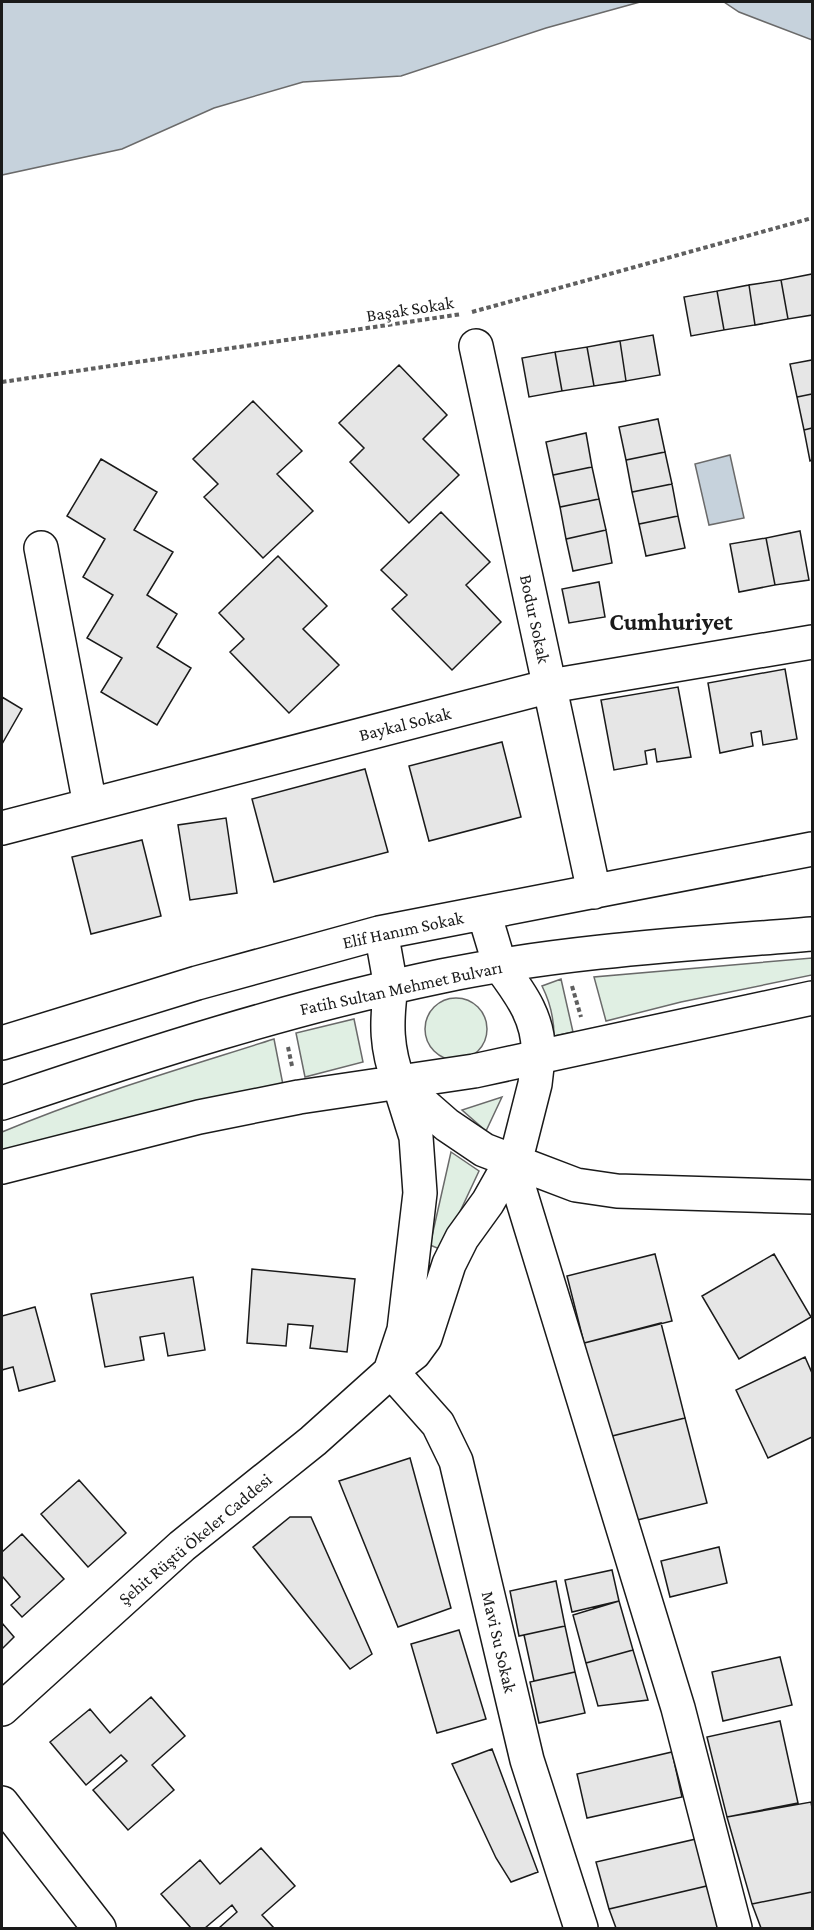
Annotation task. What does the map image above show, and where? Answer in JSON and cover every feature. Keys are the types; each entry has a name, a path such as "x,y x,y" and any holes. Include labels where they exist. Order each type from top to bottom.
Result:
{"street":[{"name":"Bodur Sokak","path":"476,346 594,892"},
{"path":"41,548 90,805"},
{"name":"Baykal Sokak","path":"2,828 550,686 813,642"},
{"name":"Elif Hanım Sokak","path":"4,1035 379,933 813,849"},
{"name":"Şehit Rüştü Ökeler Caddesi","path":"2,1709 182,1546 313,1442 414,1353 425,1338 449,1264 462,1238 488,1202 519,1147 535,1083 539,1043 526,1002 500,966 484,913"},
{"path":"379,933 391,987 387,1032 390,1056 417,1137 420,1193 404,1330 391,1371"},
{"name":"Fatih Sultan Mehmet Bulvarı","path":"2,1103 279,1014 444,975 593,953 813,934"},
{"path":"2,1167 199,1117 299,1097 474,1071 813,998"},
{"path":"399,1083 447,1125 484,1150 576,1185 617,1191 813,1197"},
{"path":"511,1162 678,1708 735,1929"},
{"name":"Mavi Su Sokak","path":"391,1371 438,1424 456,1461 527,1760 581,1929"},
{"path":"2,1803 99,1929"}],"path":[{"name":"Başak Sokak","path":"2,382 457,316 813,218"},
{"path":"570,977 581,1019"},
{"path":"287,1046 292,1068"}],"green space":[{"path":"812,958 812,975 681,1002 606,1021 594,977"},
{"path":"561,979 573,1032 554,1036 551,1010 542,986"},
{"path":"456,998 478,1007 487,1029 478,1051 456,1060 434,1051 425,1029 434,1007"},
{"path":"354,1019 363,1062 305,1077 296,1033"},
{"path":"274,1039 284,1090 2,1156 2,1132 103,1094"},
{"path":"502,1097 486,1131 462,1110"},
{"path":"451,1152 479,1171 442,1250 430,1245"}],"shaded area":[{"path":"2,2 640,2 546,28 401,76 303,82 214,108 122,149 2,175"},
{"path":"724,2 812,2 812,40 739,12"},
{"path":"730,455 744,518 709,525 695,464"}],"building":[{"path":"812,274 812,315 788,319 781,280"},
{"path":"781,280 788,319 755,325 749,285"},
{"path":"749,285 755,325 724,330 717,291"},
{"path":"717,291 724,330 691,336 684,297"},
{"path":"653,335 660,375 626,381 620,341"},
{"path":"620,341 626,381 594,386 587,347"},
{"path":"587,347 594,386 562,391 555,352"},
{"path":"555,352 562,391 529,397 522,358"},
{"path":"812,360 812,394 797,397 790,364"},
{"path":"399,365 447,415 423,439 459,475 409,523 350,462 364,448 339,423"},
{"path":"812,394 812,428 804,430 797,397"},
{"path":"253,401 302,451 277,474 313,511 263,558 204,497 218,484 193,459"},
{"path":"658,419 665,452 626,460 619,427"},
{"path":"812,428 812,460 810,461 804,430"},
{"path":"586,433 592,467 553,475 546,442"},
{"path":"665,452 672,484 632,492 626,460"},
{"path":"101,459 157,492 134,530 173,552 147,595 177,614 157,647 191,668 157,725 101,692 122,658 87,638 113,595 83,577 105,539 67,516"},
{"path":"592,467 599,499 560,507 553,475"},
{"path":"672,484 678,516 639,524 632,492"},
{"path":"599,499 606,530 566,539 560,507"},
{"path":"441,512 490,562 466,585 501,622 452,670 392,609 407,595 381,570"},
{"path":"678,516 685,548 646,556 639,524"},
{"path":"606,530 612,563 573,571 566,539"},
{"path":"800,531 809,580 775,585 766,538"},
{"path":"766,538 775,585 739,592 730,544"},
{"path":"278,556 327,606 303,629 339,665 289,713 230,652 244,639 219,613"},
{"path":"599,582 605,617 569,623 562,589"},
{"path":"785,669 797,739 763,745 761,731 751,733 753,746 720,753 708,683"},
{"path":"678,687 691,757 657,762 655,749 645,751 647,764 614,770 601,700"},
{"path":"2,697 22,709 2,744"},
{"path":"502,742 521,817 429,841 409,766"},
{"path":"365,769 388,852 274,882 252,799"},
{"path":"226,818 237,893 190,900 178,825"},
{"path":"142,840 161,916 91,934 72,857"},
{"path":"655,1254 672,1321 584,1343 567,1276"},
{"path":"774,1254 811,1317 739,1359 702,1296"},
{"path":"252,1269 355,1279 347,1352 310,1348 313,1326 288,1324 286,1346 247,1343"},
{"path":"193,1277 205,1350 168,1356 164,1333 140,1337 144,1360 105,1367 91,1294"},
{"path":"35,1307 55,1381 19,1391 13,1367 2,1370 2,1316"},
{"path":"661,1323 685,1418 608,1437 584,1343"},
{"path":"805,1357 812,1373 812,1437 768,1458 736,1390"},
{"path":"685,1418 707,1503 629,1522 608,1437"},
{"path":"410,1458 451,1608 398,1627 339,1481"},
{"path":"79,1480 126,1533 88,1567 41,1514"},
{"path":"290,1517 311,1517 372,1654 350,1669 253,1547"},
{"path":"22,1534 64,1579 22,1617 11,1605 20,1597 2,1576 2,1552"},
{"path":"719,1547 727,1583 670,1597 661,1561"},
{"path":"612,1570 619,1601 572,1612 565,1580"},
{"path":"556,1581 565,1626 519,1636 510,1591"},
{"path":"619,1601 633,1650 586,1663 573,1615"},
{"path":"2,1623 14,1637 2,1649"},
{"path":"565,1626 575,1672 534,1681 524,1635"},
{"path":"459,1630 486,1719 437,1733 411,1644"},
{"path":"633,1650 648,1700 598,1706 586,1663"},
{"path":"780,1657 792,1705 723,1721 712,1672"},
{"path":"575,1672 585,1713 539,1723 530,1682"},
{"path":"151,1697 185,1736 152,1765 174,1790 128,1830 93,1790 127,1761 121,1755 86,1785 50,1742 90,1709 110,1733"},
{"path":"780,1721 798,1803 727,1817 707,1737"},
{"path":"492,1749 538,1872 511,1882 496,1858 452,1764"},
{"path":"672,1752 682,1797 587,1818 577,1774"},
{"path":"811,1802 812,1892 752,1904 727,1817"},
{"path":"696,1839 711,1885 609,1909 596,1862"},
{"path":"261,1848 295,1886 262,1915 274,1928 219,1928 237,1912 232,1905 205,1928 191,1928 161,1894 200,1860 220,1884"},
{"path":"711,1885 724,1928 616,1928 609,1909"},
{"path":"812,1892 812,1928 761,1928 752,1904"}],"district":[{"name":"Cumhuriyet","path":"671,621"}]}
